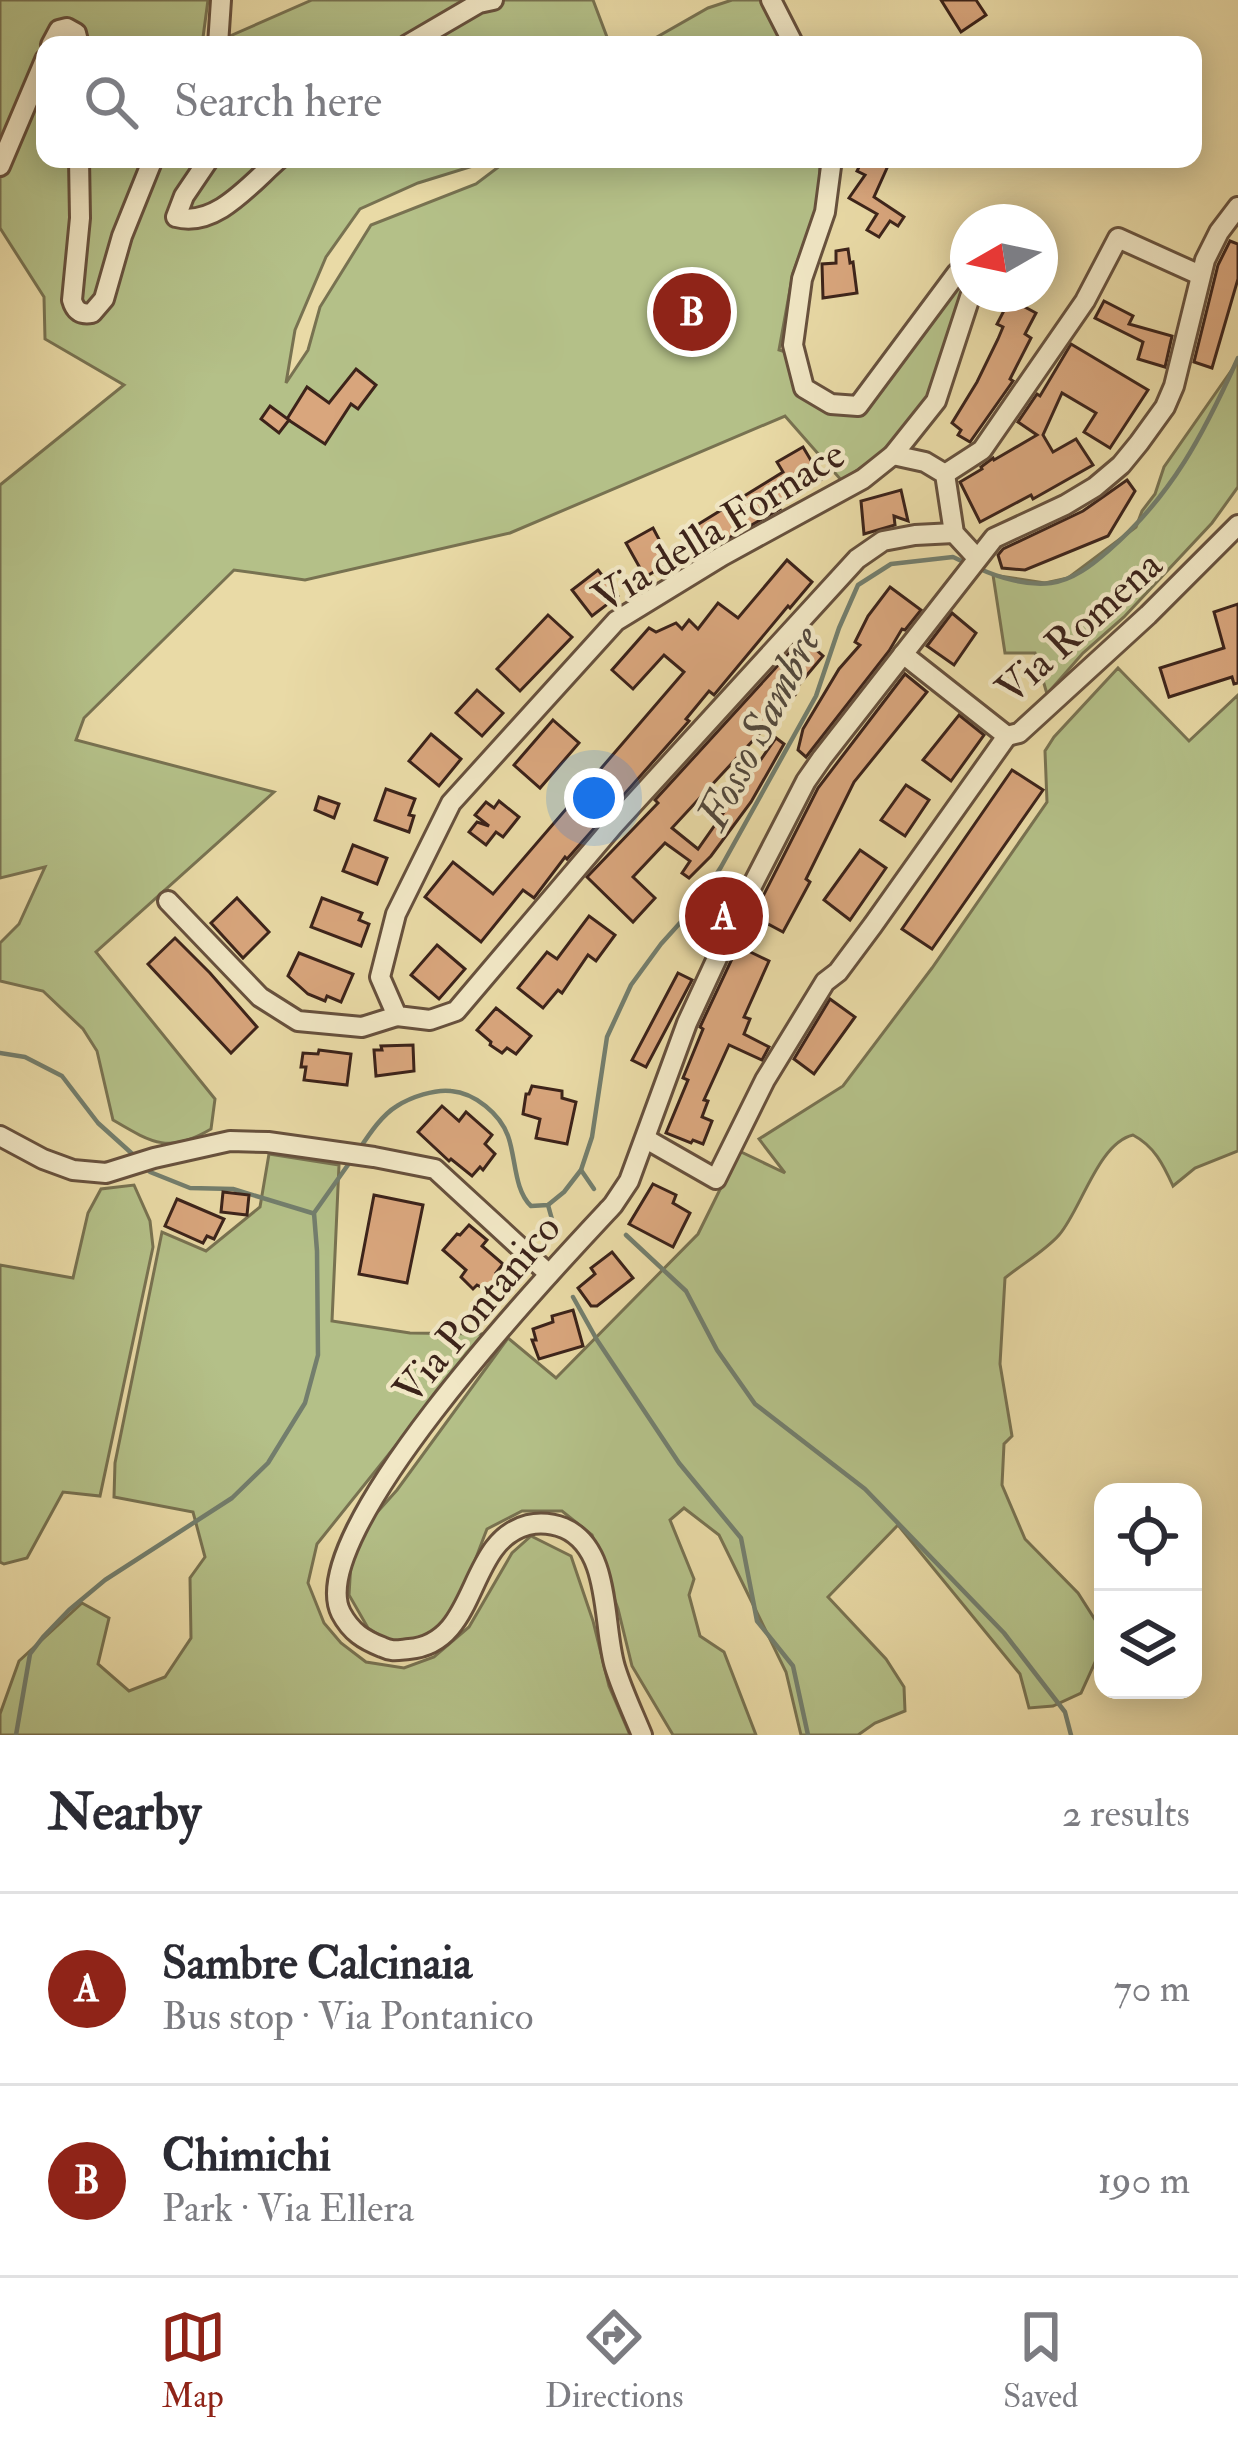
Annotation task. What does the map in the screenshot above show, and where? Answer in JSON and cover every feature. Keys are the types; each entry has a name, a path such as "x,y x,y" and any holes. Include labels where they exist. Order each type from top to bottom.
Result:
{"street":[{"path":"219,36 221,0"},
{"path":"422,36 479,3 494,0"},
{"path":"771,0 789,36"},
{"path":"0,166 36,81"},
{"path":"79,168 72,300 76,310 88,314 104,299 122,236 149,168"},
{"path":"203,168 176,217 192,221 217,212 268,168"},
{"path":"831,168 825,212 802,279 793,345 804,388 831,404 859,406 950,282"},
{"name":"Via Pontanico","path":"642,1735 614,1664 590,1547 569,1530 548,1522 510,1532 495,1545 445,1635 425,1648 390,1651 359,1638 340,1611 336,1590 340,1568 366,1510 416,1434 629,1181 687,1022 806,781 994,538 1095,487 1121,465 1165,406 1200,275 1219,232 1238,207"},
{"path":"975,560 954,533 945,474 982,450 1088,293 1118,238 1200,275"},
{"path":"893,455 936,401 965,312"},
{"name":"Via della Fornace","path":"397,1016 380,977 396,914 451,803 616,622 722,556 863,479 893,455 925,462 945,474"},
{"name":"Via Romena","path":"903,654 1007,736 1019,733 1238,525"},
{"path":"168,901 260,998 298,1021 362,1027 397,1016 430,1020 456,1011 613,826 857,559 883,541 954,533"},
{"path":"646,1139 716,1179 796,1026 1007,736"},
{"path":"0,1136 43,1160 73,1170 106,1173 230,1141 268,1142 435,1169 550,1274"}],"green space":[{"path":"0,0 208,0 203,36 36,36 36,168 467,168 360,209 326,257 295,330 286,383 308,350 320,307 371,225 476,184 497,168 820,168 819,203 793,273 779,350 789,353 802,394 849,414 950,292 950,312 958,312 928,396 884,451 842,481 785,416 510,533 305,580 234,570 84,718 76,740 274,792 96,952 215,1099 211,1129 172,1143 150,1140 113,1120 97,1051 83,1029 43,991 0,981 0,943 19,924 45,867 0,878 0,485 124,385 45,339 44,297 0,228"},
{"path":"312,0 593,0 607,36 230,36"},
{"path":"732,0 762,0 784,36 659,36"},
{"path":"1238,361 1238,487 1212,523 1047,694 1035,653 1005,653 993,575 1045,583 1068,578 1136,527 1164,467"},
{"path":"1118,668 1189,741 1238,695 1238,1151 1195,1168 1173,1186 1147,1145 1133,1135 1121,1141 1100,1164 1059,1235 1005,1278 1000,1364 1012,1436 1004,1444 1002,1485 1025,1539 1078,1593 1094,1618 1094,1664 1081,1693 1053,1706 1029,1708 1020,1674 898,1525 828,1597 886,1659 904,1687 905,1711 858,1735 801,1735 786,1672 719,1535 684,1508 670,1520 694,1579 689,1595 700,1636 724,1652 756,1735 673,1735 632,1666 592,1535 562,1511 522,1511 487,1529 455,1606 424,1644 393,1644 368,1628 349,1595 351,1562 364,1527 397,1490 508,1338 556,1378 698,1234 739,1151 785,1173 759,1139 843,1086 932,968 1047,802 1045,751"},
{"path":"269,1154 339,1165 332,1321 410,1333 485,1334 317,1544 308,1583 324,1623 366,1662 404,1668 434,1657 469,1627 512,1553 531,1536 571,1556 609,1686 630,1735 0,1735 0,1714 19,1661 82,1603 109,1618 98,1664 129,1691 165,1677 191,1638 190,1578 205,1557 193,1512 114,1497 115,1463 162,1232 206,1251 260,1207"},
{"path":"134,1185 150,1221 153,1247 100,1496 63,1492 27,1558 4,1564 0,1562 0,1265 73,1278 88,1213 101,1189"}],"building":[{"path":"941,0 976,0 986,15 961,32"},
{"path":"887,168 874,197 904,217 898,226 890,221 879,237 867,230 877,214 849,198 865,175 857,171"},
{"path":"1230,241 1238,244 1238,279 1212,368 1194,362 1218,265"},
{"path":"848,249 857,293 823,298 822,264 836,263 836,251"},
{"path":"1104,301 1133,316 1129,324 1172,336 1165,367 1138,359 1143,342 1095,318"},
{"path":"1003,312 1036,313 1025,334 1031,338 1013,381 970,442 958,435 961,430 952,423 998,339 1003,327 997,324"},
{"path":"1071,344 1148,390 1110,448 1084,432 1096,413 1062,393 1043,435 1053,452 1076,439 1093,465 980,522 960,482 1037,435 1018,422"},
{"path":"356,369 376,385 358,409 351,404 325,444 287,419 307,387 329,403"},
{"path":"270,406 289,420 279,433 261,419"},
{"path":"803,447 822,479 697,556 684,533 783,472 777,462"},
{"path":"1127,480 1135,491 1108,536 1025,570 1002,568 998,555 1003,549 1083,511"},
{"path":"901,490 908,521 894,516 895,525 864,534 861,501"},
{"path":"653,528 671,562 645,577 626,543"},
{"path":"787,560 812,582 714,695 709,691 686,719 689,721 565,857 534,898 523,890 481,942 425,897 453,862 493,894 684,672 664,655 633,689 612,670 649,628 656,632 676,623 682,629 689,620 698,629 718,603 738,618"},
{"path":"598,570 618,596 592,616 572,590"},
{"path":"890,587 921,610 806,757 798,750 803,729 839,669 860,645 855,642 868,616"},
{"path":"1238,604 1238,683 1232,677 1169,697 1160,668 1224,648 1214,612"},
{"path":"952,613 976,633 954,665 927,646"},
{"path":"548,615 572,637 520,691 497,669"},
{"path":"803,638 823,656 792,693 795,695 672,828 698,849 776,738 784,744 751,802 689,878 682,873 690,861 665,843 633,877 655,898 633,922 587,877"},
{"path":"905,674 927,692 854,782 783,932 753,916 818,788"},
{"path":"477,690 503,713 482,736 456,713"},
{"path":"959,715 984,735 951,781 923,760"},
{"path":"553,720 579,743 540,788 514,765"},
{"path":"431,734 461,759 439,786 409,761"},
{"path":"1012,770 1043,790 932,949 902,929"},
{"path":"906,785 929,800 905,836 881,820"},
{"path":"386,789 415,799 409,832 375,820"},
{"path":"319,797 339,804 334,818 315,810"},
{"path":"499,801 519,817 503,837 496,832 486,845 469,832 477,822 489,826 475,815 486,802 494,808"},
{"path":"353,845 387,858 377,884 343,871"},
{"path":"860,850 886,868 850,920 824,900"},
{"path":"237,898 269,932 243,958 211,923"},
{"path":"322,898 362,913 359,920 369,924 361,946 311,927"},
{"path":"589,916 615,935 596,961 588,955 562,993 558,990 543,1008 518,988 547,952 557,959"},
{"path":"175,938 257,1027 231,1053 148,964"},
{"path":"437,945 465,969 439,999 411,975"},
{"path":"738,946 769,961 744,1017 750,1019 744,1034 769,1047 762,1060 729,1045 704,1100 708,1101 702,1117 712,1121 703,1144 691,1143 666,1133 688,1080 683,1078 700,1027"},
{"path":"299,953 353,974 341,1002 308,994 288,976"},
{"path":"678,973 692,980 646,1067 632,1060"},
{"path":"830,999 855,1017 814,1074 794,1059"},
{"path":"496,1008 531,1036 516,1054 507,1048 502,1053 477,1030"},
{"path":"413,1045 414,1071 376,1076 374,1050"},
{"path":"319,1050 351,1054 347,1085 304,1080 303,1053 318,1054"},
{"path":"532,1086 562,1091 562,1098 576,1102 567,1144 536,1138 540,1119 523,1114"},
{"path":"442,1106 459,1121 466,1112 492,1135 485,1144 495,1154 472,1176 418,1132"},
{"path":"653,1184 676,1195 673,1203 690,1213 673,1247 629,1224"},
{"path":"223,1192 249,1195 247,1215 221,1212"},
{"path":"374,1195 423,1205 407,1283 359,1274"},
{"path":"177,1199 224,1219 214,1239 207,1236 203,1243 165,1226"},
{"path":"469,1225 487,1240 482,1246 503,1264 487,1290 477,1285 473,1289 461,1277 466,1270 443,1250"},
{"path":"612,1252 633,1278 591,1306 578,1288 595,1274 591,1268"},
{"path":"573,1310 583,1346 539,1359 533,1329"}],"waterway":[{"name":"Fosso Sambre","path":"978,568 1042,584 1067,579 1095,561 1131,530 1168,486 1199,438 1238,358"},
{"name":"Fosso Sambre","path":"360,1148 381,1119 403,1103 431,1092 460,1093 486,1106 499,1120 511,1145 521,1191 531,1206 548,1205 564,1192 581,1170 592,1137 607,1037 631,985 721,867 816,696 858,585 891,564 953,557 968,564"},
{"path":"0,1053 25,1057 62,1076 98,1123 138,1159"},
{"name":"Fosso Sambre","path":"16,1735 30,1654 43,1637 105,1580 232,1498 268,1463 305,1403 318,1355 314,1213 350,1162"},
{"path":"146,1168 190,1188 233,1189 312,1213"},
{"path":"581,1170 594,1189"},
{"path":"548,1205 553,1223"},
{"path":"626,1235 686,1291 717,1350 755,1404 865,1489 1004,1633 1065,1712 1071,1735"},
{"path":"573,1297 679,1463 741,1538 757,1621 793,1666 808,1735"}],"place":[{"name":"Chimichi","path":"692,312"},
{"name":"Sambre Calcinaia","path":"724,916"}]}
